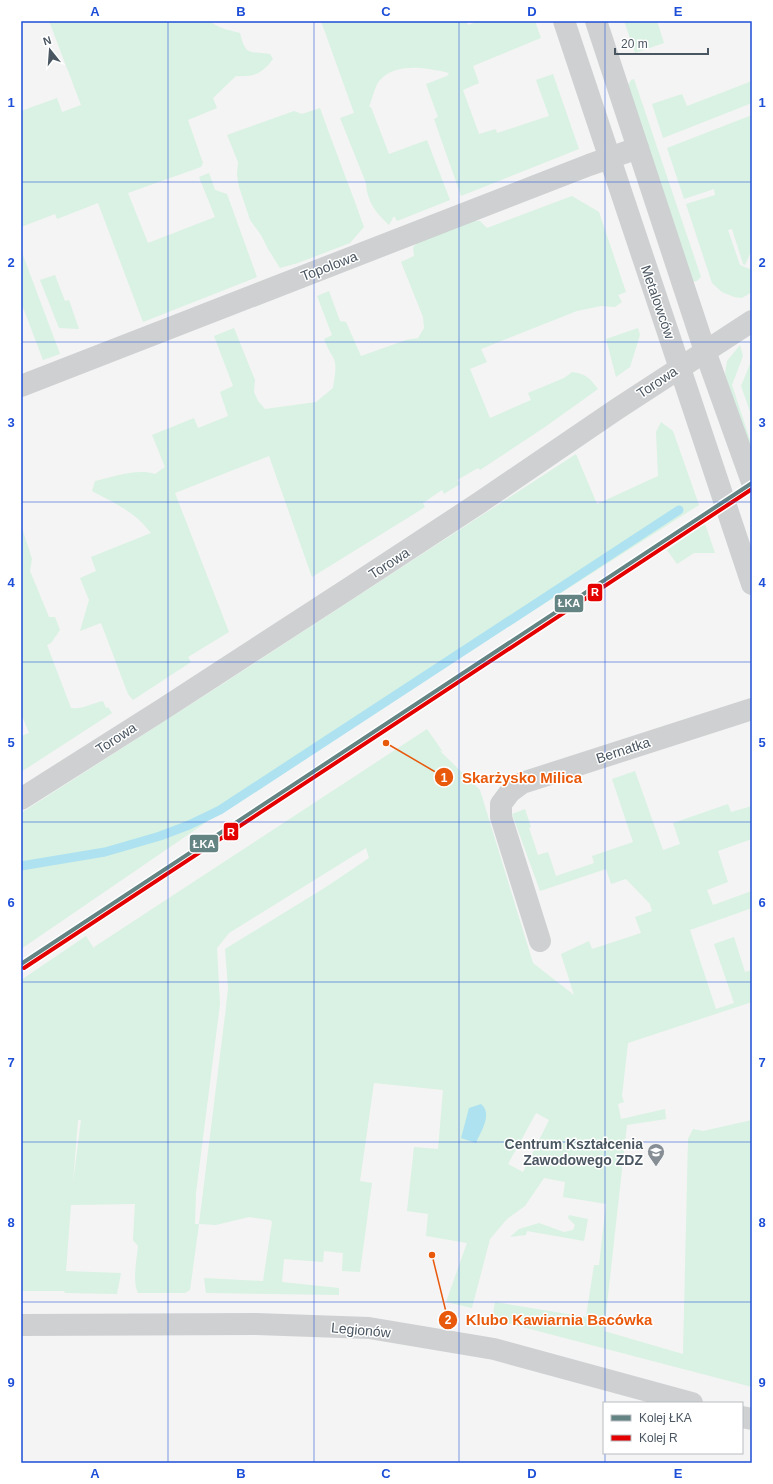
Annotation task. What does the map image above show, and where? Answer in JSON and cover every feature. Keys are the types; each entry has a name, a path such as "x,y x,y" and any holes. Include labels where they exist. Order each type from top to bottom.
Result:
{"street":[{"name":"Metalowców","path":"564,21 752,584"},
{"name":"Metalowców","path":"596,21 705,351 752,482"},
{"name":"Topolowa","path":"21,386 485,205 638,148"},
{"name":"Torowa","path":"21,799 351,587 479,503 680,367 752,321"},
{"name":"Bernatka","path":"540,941 501,817 501,804 510,792 522,783 752,708"},
{"name":"Legionów","path":"21,1325 256,1324 369,1328 494,1349 688,1402"}],"green space":[{"path":"49,21 210,21 221,28 240,33 244,46 249,51 270,54 273,59 265,68 257,74 236,76 213,98 217,108 188,120 203,163 201,167 128,193 148,243 215,217 199,177 209,173 215,190 227,194 257,277 143,322 98,203 57,219 55,214 21,227 21,111 57,98 62,112 81,105"},
{"path":"321,21 466,21 468,25 479,21 535,21 541,38 473,66 479,83 463,90 479,134 496,129 497,133 549,116 536,80 553,74 579,149 461,196 434,119 438,117 426,84 447,76 449,73 431,69 413,68 387,74 378,82 369,107 371,107 389,154 427,140 450,200 397,221 394,216 389,225 376,211 370,201 366,183 340,118 354,113"},
{"path":"624,21 657,21 664,43 635,53"},
{"path":"634,79 701,277 697,281 692,282 627,87 631,80"},
{"path":"752,81 752,103 663,138 652,104 682,94 687,106"},
{"path":"320,108 364,227 350,243 298,263 280,268 261,235 250,220 239,187 237,175 238,162 227,135 294,111 302,114"},
{"path":"752,115 752,249 745,265 743,264 732,229 728,230 740,265 752,270 752,292 742,298 734,297 722,292 712,283 686,204 715,195 714,189 684,199 667,148"},
{"path":"572,196 599,212 626,292 618,295 622,302 615,307 601,306 577,311 481,349 487,362 470,369 490,418 531,400 528,393 564,378 572,372 587,377 598,389 545,427 480,470 478,468 457,480 460,484 444,494 442,490 423,503 425,507 312,577 269,456 175,493 229,632 188,657 191,662 133,700 128,694 101,623 80,631 89,600 80,578 96,571 91,557 151,533 145,525 131,513 92,491 95,481 117,475 140,472 155,474 165,467 152,435 194,418 198,428 228,416 220,392 233,386 214,336 234,328 255,380 254,392 258,401 265,409 316,402 333,388 335,368 333,357 324,339 332,335 317,296 329,291 340,321 346,322 361,356 406,340 418,338 424,328 423,317 401,262 414,256 413,247 426,236 470,221 480,221 487,228"},
{"path":"21,250 60,354 43,360 21,302"},
{"path":"55,275 65,301 69,300 79,329 59,328 40,280"},
{"path":"638,328 640,335 630,367 616,377 606,339"},
{"path":"740,345 743,356 732,385 752,446 752,459 725,374 727,361"},
{"path":"752,359 752,417 741,386"},
{"path":"661,422 673,431 699,505 277,774 21,949 21,813 576,454 597,504 658,476 656,432"},
{"path":"21,517 22,528 32,559 30,571 49,617 55,617 60,630 51,643 47,645 71,708 83,707 103,701 106,708 108,707 112,713 21,772 21,736 29,733 21,713"},
{"path":"705,524 715,553 694,553 677,564 667,550"},
{"path":"427,729 443,752 439,750 480,790 533,963 574,995 561,954 589,941 592,949 641,933 635,917 652,911 650,904 626,879 611,884 606,869 540,891 512,814 525,809 531,827 529,828 538,855 548,852 556,876 594,863 592,856 633,842 612,779 635,771 663,850 680,844 673,823 728,804 731,812 752,806 752,839 718,851 728,882 707,890 713,905 752,891 752,908 690,930 716,1009 734,1003 714,944 734,937 745,972 752,970 752,1002 628,1043 622,1096 624,1102 618,1104 621,1119 665,1109 666,1119 627,1125 604,1331 683,1354 688,1139 693,1129 703,1131 752,1120 752,1387 492,1319 495,1302 586,1317 594,1265 599,1265 606,1204 563,1197 565,1182 544,1178 525,1206 507,1219 490,1239 472,1308 446,1302 467,1243 426,1236 428,1214 407,1211 414,1147 438,1149 443,1090 374,1083 360,1181 372,1183 360,1272 342,1271 343,1253 324,1251 323,1262 284,1259 282,1282 339,1288 339,1295 206,1293 204,1278 263,1281 272,1222 270,1220 249,1217 216,1225 199,1224 190,1290 185,1293 138,1293 136,1289 135,1277 138,1246 133,1240 135,1204 71,1205 66,1271 121,1273 117,1294 65,1293 64,1291 21,1291 21,980 86,936 95,950 94,947","holes":["366,848 369,858 326,887 225,949 228,988 226,1007 199,1224 195,1224 196,1193 220,1004 217,948 229,933","536,1113 549,1120 523,1172 508,1164","78,1120 81,1120 73,1183"]},
{"path":"569,1215 588,1219 584,1241 527,1231 526,1235 510,1237 519,1229 539,1223 564,1232 573,1230 575,1225 568,1218"}],"water":[{"path":"481,1104 486,1113 486,1118 476,1143 461,1138 469,1108"}],"waterway":[{"path":"21,866 105,852 160,836 189,825 220,810 679,510"}],"rail line":[{"name":"ŁKA","path":"21,964 752,483"},
{"name":"R","path":"24,968 752,489"}],"place":[{"name":"Skarżysko Milica","path":"386,743"},
{"name":"Centrum Kształcenia Zawodowego ZDZ","path":"656,1167"},
{"name":"Klubo Kawiarnia Bacówka","path":"432,1255"}]}
